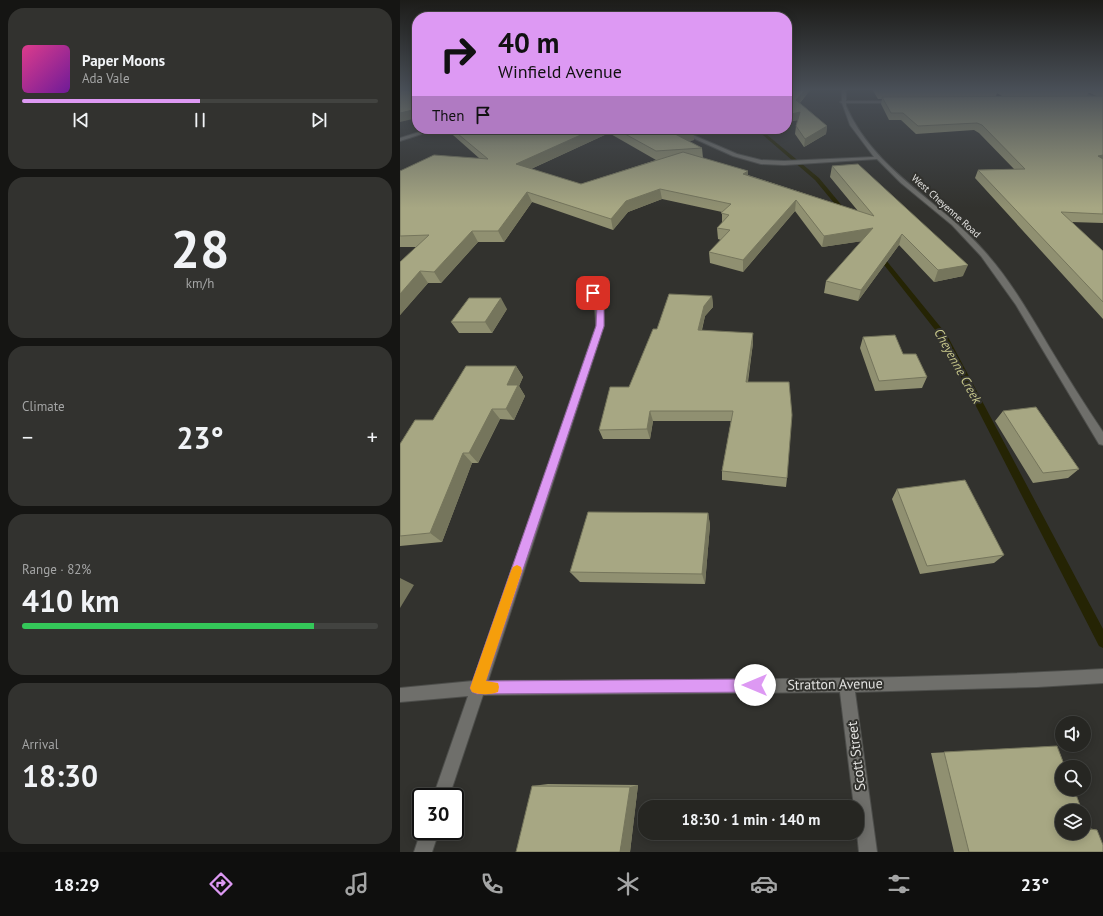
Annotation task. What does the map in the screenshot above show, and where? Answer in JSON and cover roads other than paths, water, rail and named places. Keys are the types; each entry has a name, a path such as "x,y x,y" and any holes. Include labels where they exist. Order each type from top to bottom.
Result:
{"street":[{"name":"West Cheyenne Road","path":"855,129 876,158 956,226 980,251 1006,283 1103,441"},
{"path":"400,140 419,134"},
{"path":"688,134 748,159 761,162 788,163 876,158"},
{"path":"444,788 600,326 600,306 593,293 583,285"},
{"name":"Stratton Avenue","path":"400,695 477,688 847,685 1037,680 1103,676"},
{"name":"Scott Street","path":"847,685 868,852"},
{"path":"423,852 427,840"}],"waterway":[{"name":"Cheyenne Creek","path":"764,134 817,179 846,214"},
{"name":"Cheyenne Creek","path":"879,255 943,335 1103,642"}]}
